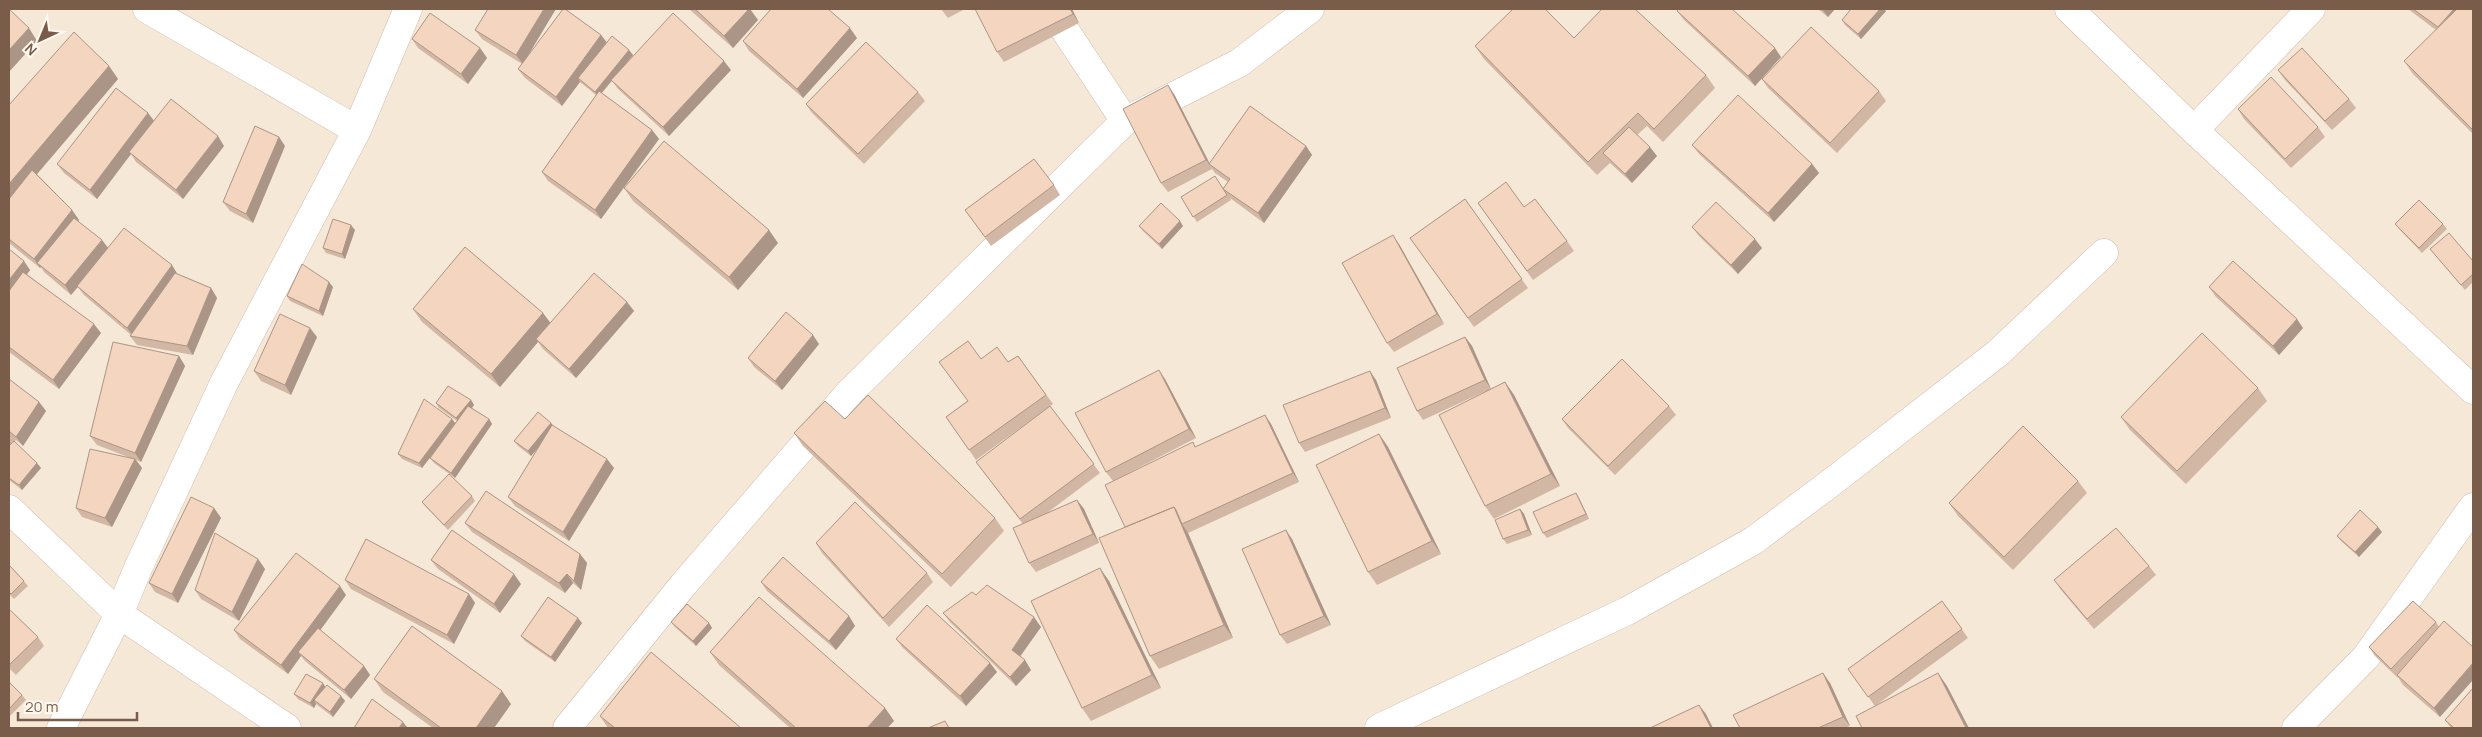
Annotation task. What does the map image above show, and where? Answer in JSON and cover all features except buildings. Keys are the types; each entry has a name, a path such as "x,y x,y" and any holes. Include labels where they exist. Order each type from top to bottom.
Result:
{"street":[{"path":"148,9 357,130"},
{"path":"61,728 119,614 139,566 224,383 357,130 408,9"},
{"path":"1051,9 1125,121"},
{"path":"567,728 684,584 849,393 1125,121 1239,63 1310,9"},
{"path":"2069,9 2194,130 2473,390"},
{"path":"2194,130 2311,9"},
{"path":"1380,728 1627,611 1753,541 1998,353 2104,253"},
{"path":"2296,728 2366,657 2473,507"},
{"path":"9,509 119,614 287,728"}],"shaded area":[{"path":"9,9 2473,9 2473,728 9,728"}]}
